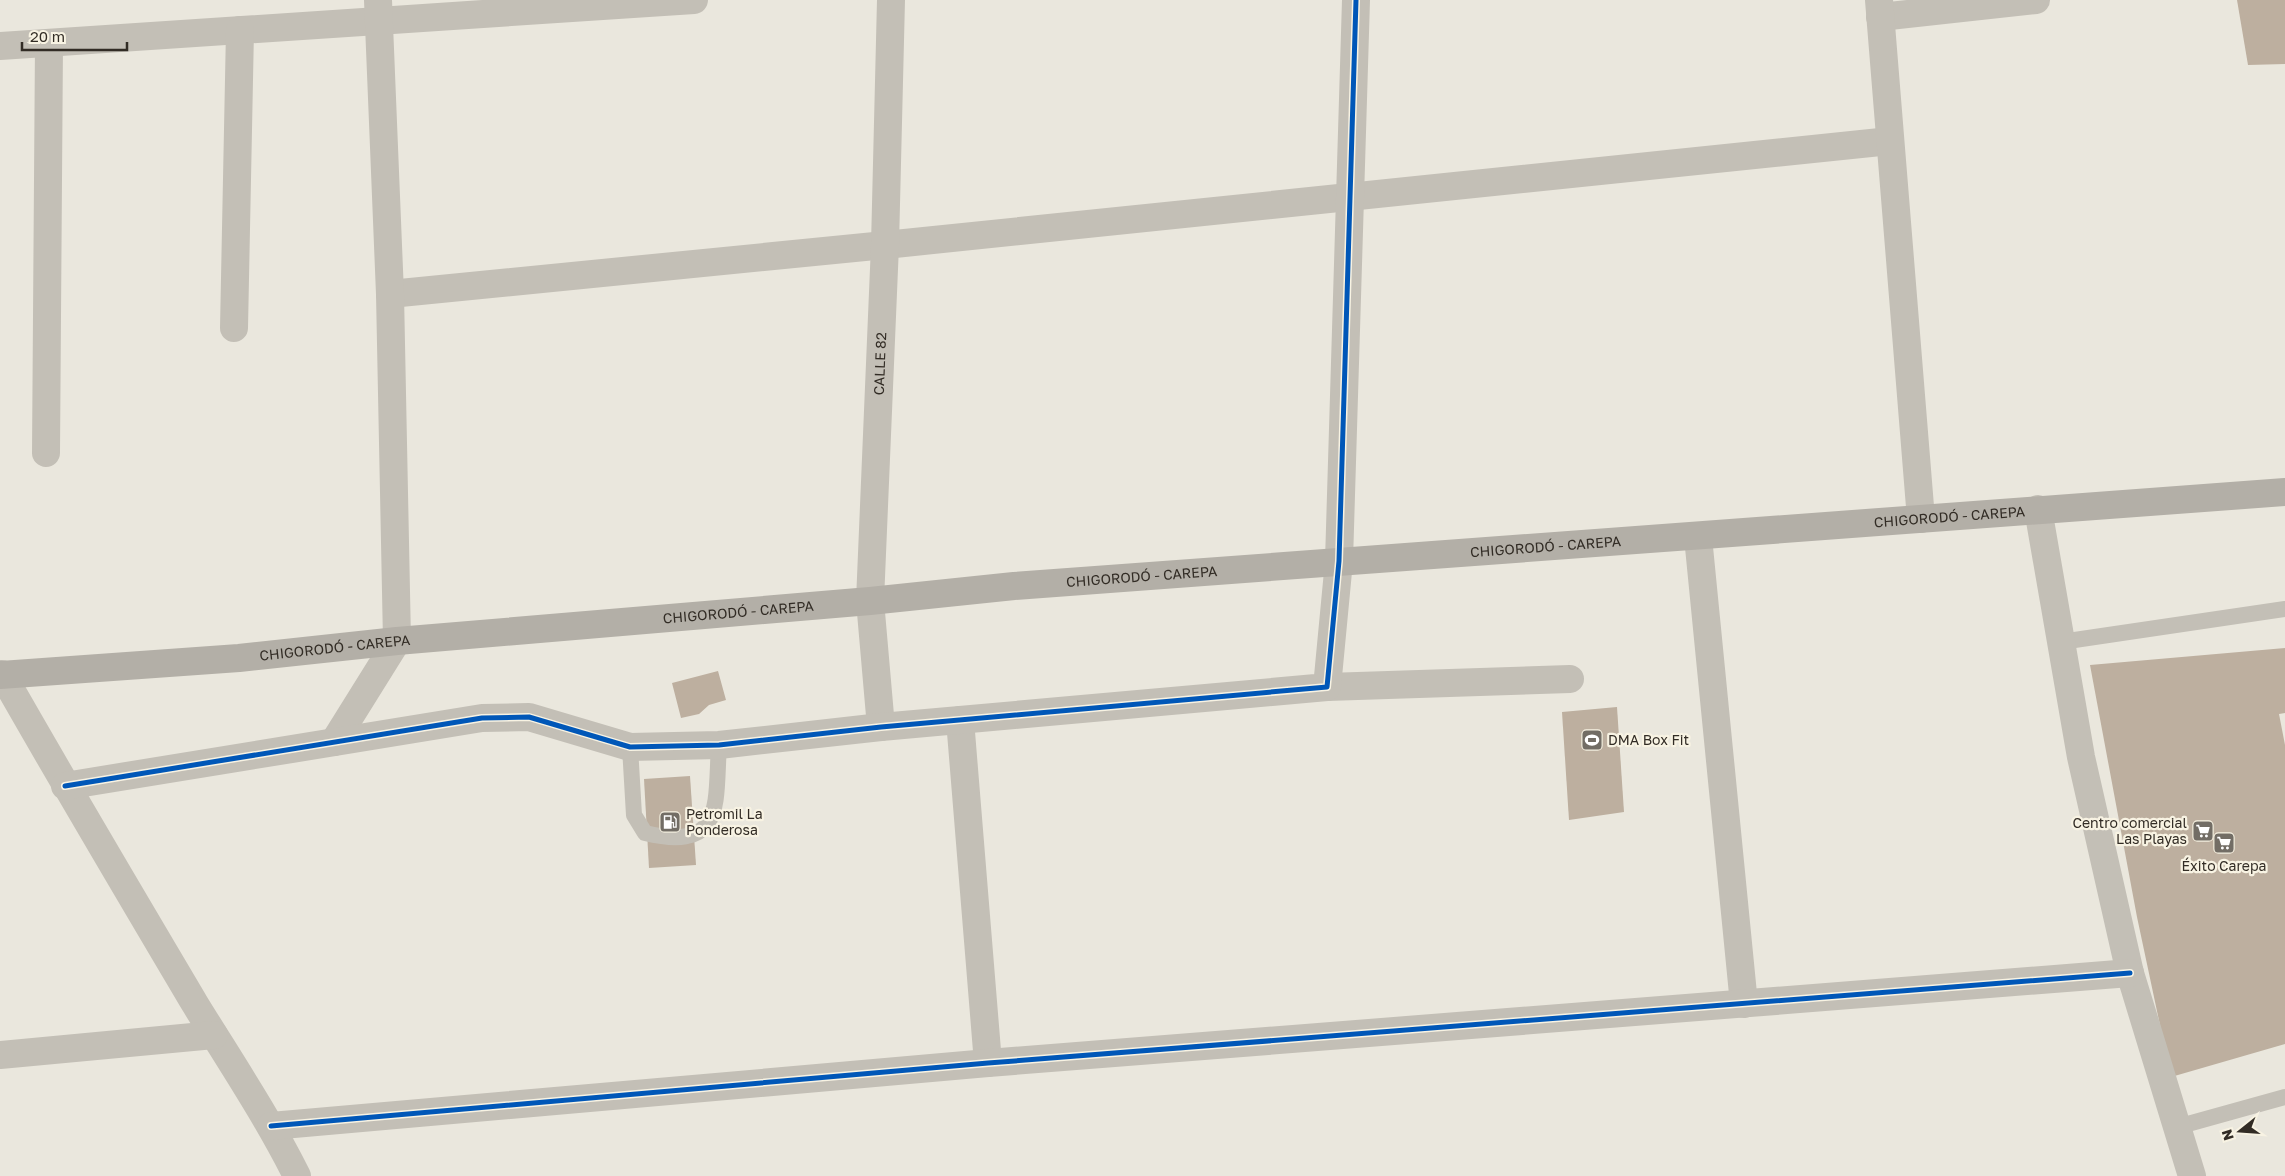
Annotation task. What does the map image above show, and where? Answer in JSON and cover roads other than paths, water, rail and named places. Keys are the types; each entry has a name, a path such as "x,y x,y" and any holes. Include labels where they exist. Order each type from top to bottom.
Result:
{"main road":[{"name":"CHIGORODÓ - CAREPA","path":"1,674 239,658 397,641 870,601 1014,586 1338,561 1698,537 2038,509 2285,492"}],"street":[{"path":"0,46 240,30 379,10 694,0"},
{"name":"CALLE 82","path":"881,726 870,601 885,245 891,0"},
{"path":"1327,687 1338,561 1356,0"},
{"path":"1921,518 1879,9 2036,0"},
{"path":"334,742 397,641 390,294 379,10"},
{"path":"234,328 240,30"},
{"path":"46,453 49,43"},
{"path":"390,294 1890,142"},
{"path":"2038,509 2081,757 2130,973 2192,1176"},
{"path":"1698,537 1744,1004"},
{"path":"1,674 65,786 214,1035 271,1126 297,1176"},
{"path":"65,786 482,718 529,717 630,747 719,744 881,726 1327,687 1570,679"},
{"path":"960,720 988,1063"},
{"path":"271,1126 988,1063 2130,973"},
{"path":"0,1055 214,1035"}],"lane":[{"path":"2061,642 2285,609"},
{"path":"630,747 634,815 645,833 666,838 690,837 708,826 715,807 719,744"},
{"path":"2177,1127 2285,1097"}],"place":[{"name":"DMA Box Fit","path":"1592,740"},
{"name":"Petromil La Ponderosa","path":"670,822"},
{"name":"Centro comercial Las Playas","path":"2203,831"},
{"name":"Éxito Carepa","path":"2224,843"}]}
